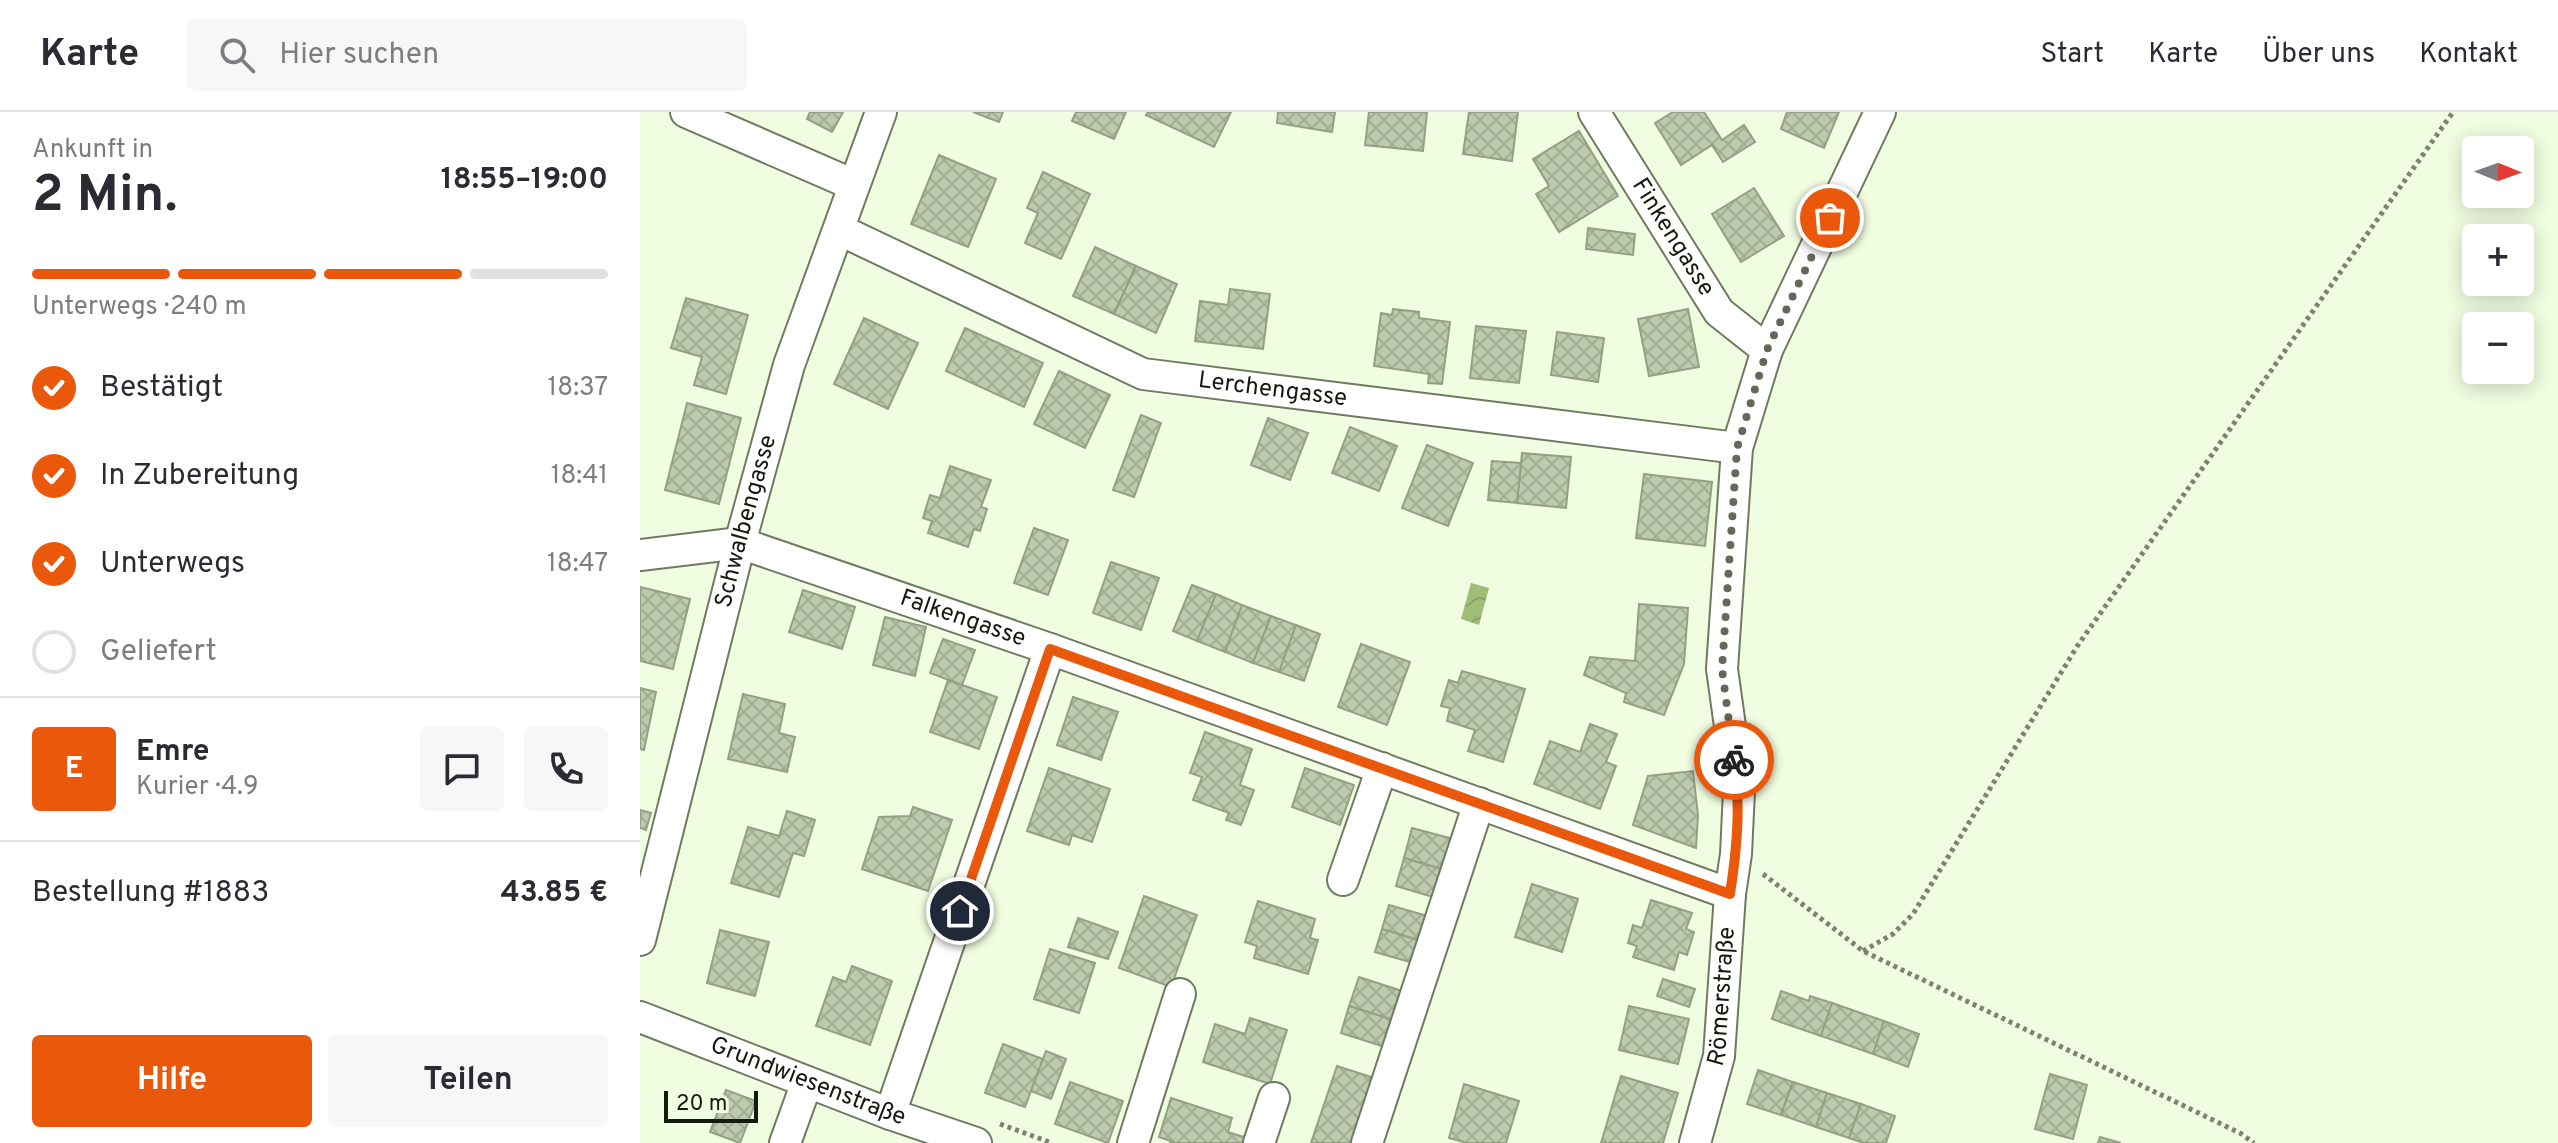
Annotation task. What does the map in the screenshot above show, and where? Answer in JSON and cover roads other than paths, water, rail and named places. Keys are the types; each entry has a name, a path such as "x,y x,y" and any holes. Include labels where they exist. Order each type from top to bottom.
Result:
{"street":[{"path":"686,112 854,185"},
{"name":"Schwalbengasse","path":"640,940 740,543 789,365 881,112"},
{"name":"Finkengasse","path":"1594,112 1719,312 1767,350"},
{"name":"Römerstraße","path":"1699,1142 1719,1056 1730,894 1736,854 1739,791 1722,669 1737,448 1767,350 1880,112"},
{"name":"Lerchengasse","path":"840,230 1143,374 1737,448"},
{"name":"Falkengasse","path":"640,555 740,543 1050,649 1730,894"},
{"path":"890,1114 1050,649"},
{"path":"1343,880 1382,768"},
{"path":"1367,1143 1479,803"},
{"path":"1133,1143 1180,994"},
{"name":"Grundwiesenstraße","path":"640,1017 890,1114 976,1143"},
{"path":"785,1143 807,1082"},
{"path":"1259,1143 1274,1098"}],"water":[{"path":"1471,583 1489,588 1479,625 1461,619"}]}
